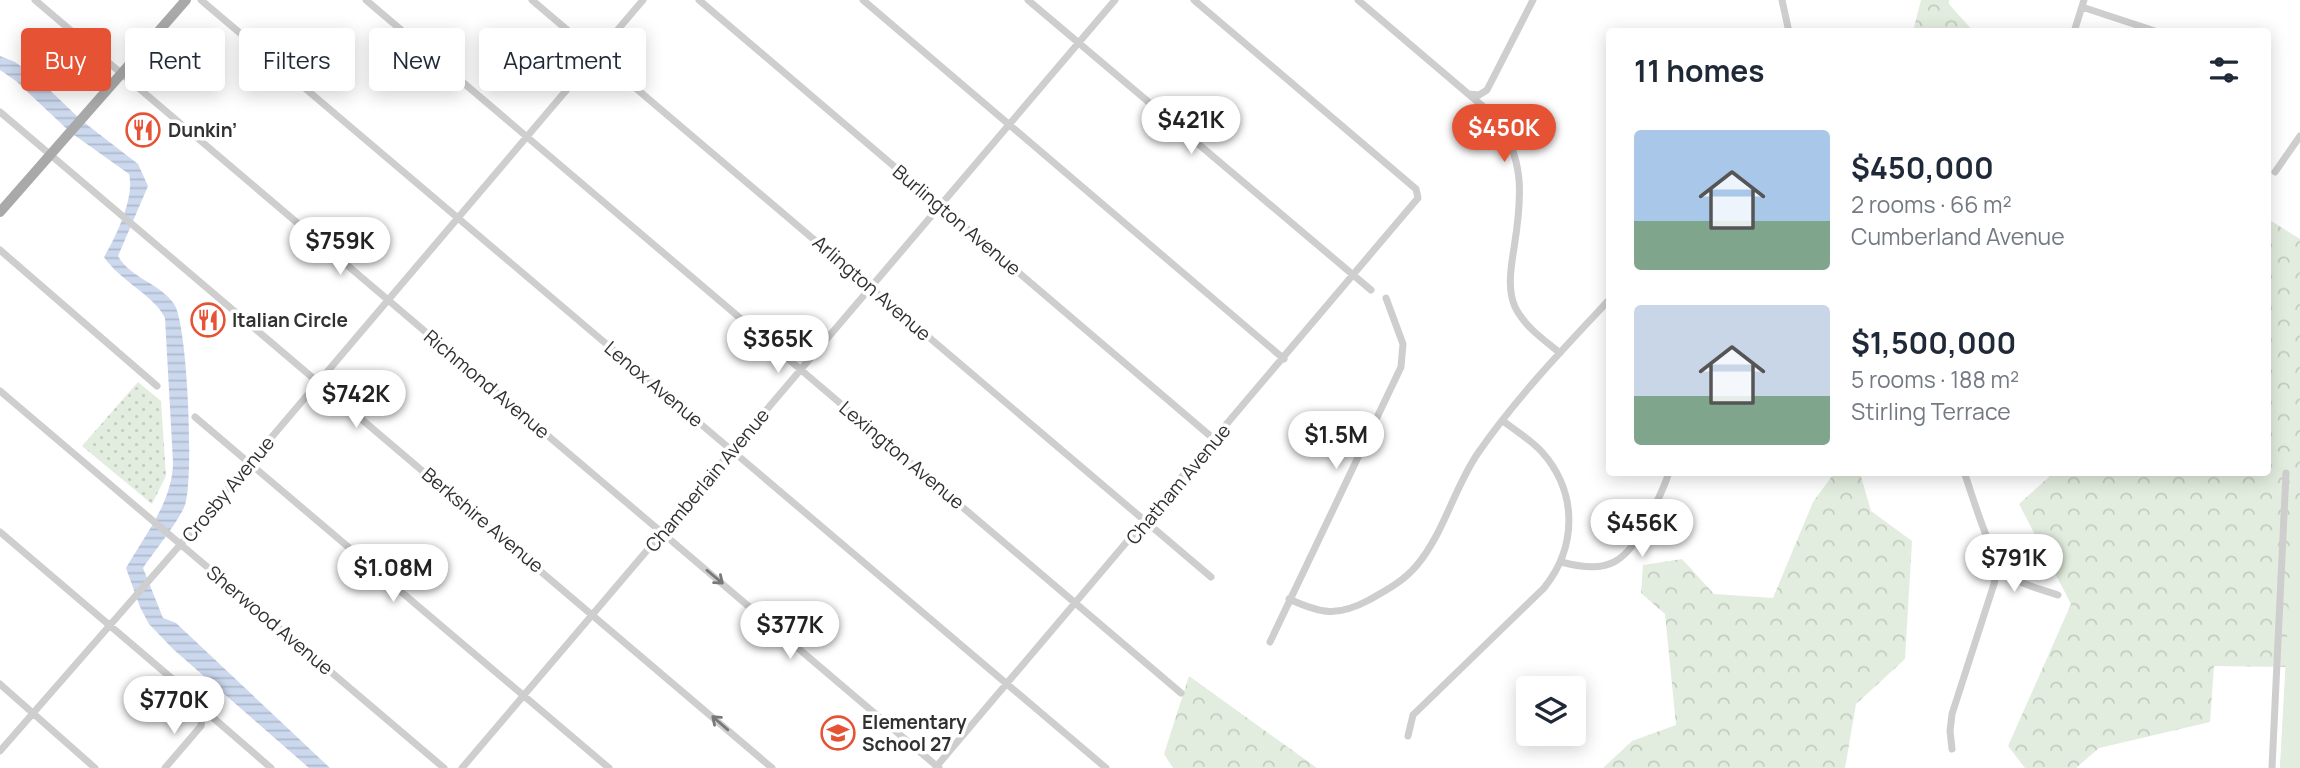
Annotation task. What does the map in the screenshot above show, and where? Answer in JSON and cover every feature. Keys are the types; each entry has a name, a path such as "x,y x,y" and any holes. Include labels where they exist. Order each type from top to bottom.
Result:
{"main road":[{"path":"0,212 186,0"}],"street":[{"name":"Richmond Avenue","path":"35,0 937,767"},
{"name":"Lenox Avenue","path":"201,0 1106,768"},
{"name":"Lexington Avenue","path":"366,0 1181,693"},
{"name":"Arlington Avenue","path":"532,0 566,28"},
{"name":"Crosby Avenue","path":"619,28 643,0"},
{"name":"Burlington Avenue","path":"699,0 1215,440"},
{"path":"863,0 1284,359"},
{"path":"1028,0 1371,290"},
{"name":"Chamberlain Avenue","path":"462,768 1115,0"},
{"name":"Chatham Avenue","path":"937,767 1418,198 1416,189 1194,0"},
{"path":"1358,0 1469,94 1501,126 1513,146 1521,187 1511,292 1514,304 1528,327 1560,353"},
{"path":"1469,94 1479,95 1487,90 1533,0"},
{"path":"1782,0 1788,28"},
{"path":"2075,28 2083,4 2147,28"},
{"name":"Crosby Avenue","path":"0,751 180,545 565,91"},
{"name":"Arlington Avenue","path":"640,91 1211,577"},
{"name":"Berkshire Avenue","path":"0,112 772,768"},
{"path":"2275,172 2300,136"},
{"path":"0,250 158,386"},
{"path":"1270,642 1401,367 1403,344 1386,298"},
{"path":"1289,599 1313,610 1339,612 1360,605 1399,582 1425,554 1470,466 1503,421 1606,303"},
{"name":"Sherwood Avenue","path":"0,391 444,768"},
{"path":"195,418 609,768"},
{"path":"1408,736 1413,715 1544,588 1561,562 1570,519 1563,486 1541,451 1503,421"},
{"path":"2272,768 2286,473"},
{"path":"1561,562 1581,567 1601,567 1630,551 1667,476"},
{"path":"1952,750 1952,713 1997,569 1996,558 1966,476"},
{"path":"0,532 196,699 203,709 271,768"},
{"path":"1996,558 2014,578 2058,595"},
{"path":"0,684 95,768"},
{"path":"164,768 201,726 203,709"}],"green space":[{"path":"1921,0 1949,0 1949,4 1970,28 1914,28"},
{"path":"2271,221 2300,239 2300,768 2280,768 2286,667 2214,666 2210,722 2099,748 2076,768 2025,768 2008,746 2071,604 2019,504 2049,477 2271,476"},
{"path":"138,382 161,401 166,476 152,504 82,446"},
{"path":"1832,476 1861,476 1871,511 1912,541 1905,659 1856,704 1845,768 1603,768 1632,741 1676,725 1665,614 1641,593 1643,565 1682,559 1714,594 1773,598 1813,502"},
{"path":"2300,502 2300,768 2280,768 2294,506"},
{"path":"1189,676 1317,768 1173,768 1164,754"}],"water":[{"path":"0,56 21,66 21,86 16,81 0,70"},
{"path":"27,91 51,91 81,120 138,164 148,186 118,256 130,270 168,297 179,317 188,403 188,490 182,512 143,568 163,618 176,623 330,768 309,768 173,649 149,624 140,607 126,568 163,504 172,476 165,318 154,303 119,274 104,257 127,205 129,174 70,132"}],"place":[{"name":"Dunkin’","path":"143,130"},
{"name":"Italian Circle","path":"208,320"},
{"name":"Elementary School 27","path":"838,733"}]}
